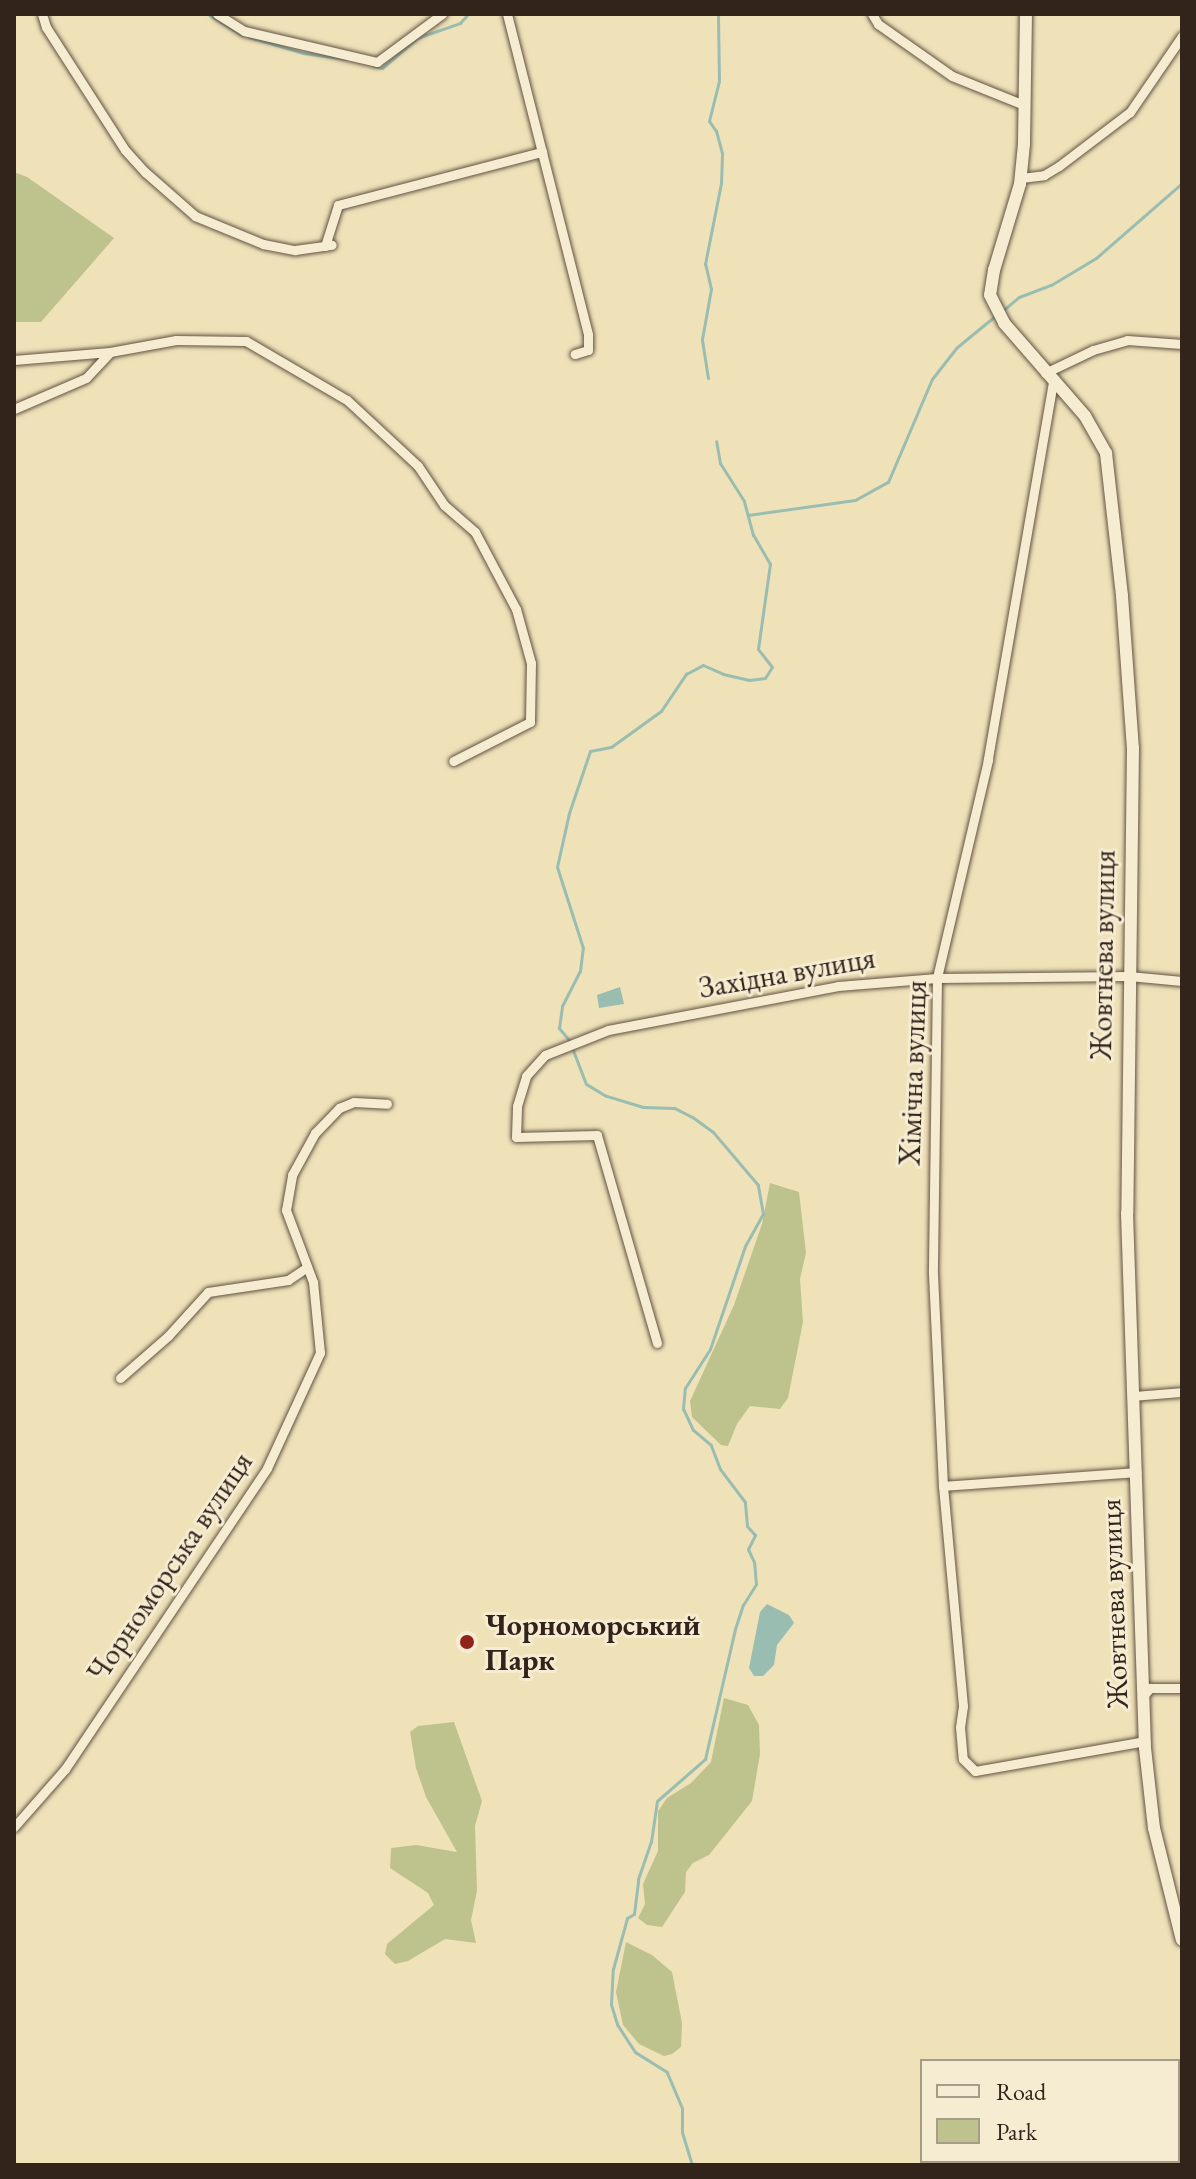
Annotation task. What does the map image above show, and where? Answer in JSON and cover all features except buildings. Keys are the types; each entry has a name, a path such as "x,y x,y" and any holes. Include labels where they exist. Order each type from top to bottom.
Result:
{"main road":[{"name":"Жовтнева вулиця","path":"1026,14 1021,178 1015,210 991,280 990,295 998,314 1096,430 1106,453 1122,596 1133,748 1126,1198 1145,1741 1154,1828 1182,1940"}],"street":[{"path":"42,14 46,27 125,150 145,172 195,216 263,244 295,250 328,246 338,205 542,152"},
{"path":"217,14 244,31 377,62 442,14"},
{"path":"507,14 589,344 584,353 575,354"},
{"path":"872,14 878,24 952,76 1024,105"},
{"path":"1021,178 1044,175 1059,166 1130,112 1182,36"},
{"path":"14,360 110,352 176,340 246,341 267,350 347,400 418,466 444,505 475,532 516,609 531,663 530,722 453,761"},
{"path":"1049,377 1093,350 1127,340 1182,344"},
{"path":"14,409 86,378 110,352"},
{"name":"Хімічна вулиця","path":"1049,377 988,760 937,978 933,1274 943,1486 962,1691 963,1759 975,1771 1145,1741"},
{"name":"Західна вулиця","path":"657,1343 597,1135 516,1137 517,1106 526,1076 545,1055 608,1030 838,986 937,978 1129,976 1182,981"},
{"name":"Чорноморська вулиця","path":"14,1827 65,1769 267,1468 319,1359 317,1300 286,1210 292,1175 315,1133 339,1108 354,1102 387,1104"},
{"path":"120,1378 168,1336 208,1292 288,1280 307,1267"},
{"path":"1133,1396 1182,1392"},
{"path":"943,1486 1136,1472"},
{"path":"1143,1696 1150,1688 1182,1688"}],"green space":[{"path":"14,172 27,177 114,238 41,322 14,322"},
{"path":"770,1183 799,1192 806,1253 800,1279 803,1322 788,1398 780,1409 750,1406 737,1424 728,1446 721,1445 692,1417 690,1401 734,1305 762,1224"},
{"path":"724,1698 748,1705 759,1725 760,1754 752,1801 709,1855 693,1863 686,1872 685,1892 662,1927 647,1925 638,1918 645,1904 643,1884 658,1851 658,1811 667,1798 691,1783 711,1762"},
{"path":"454,1722 482,1801 475,1826 477,1891 471,1920 476,1943 445,1939 408,1961 395,1964 385,1954 387,1944 434,1905 428,1893 390,1868 391,1848 416,1845 457,1852 426,1797 416,1768 410,1732 418,1726"},
{"path":"626,1942 652,1955 672,1972 682,2023 681,2047 672,2054 664,2056 639,2044 623,2025 616,1992"}],"water":[{"path":"620,987 624,1004 599,1008 597,995"},
{"path":"767,1604 789,1615 794,1623 777,1645 774,1665 763,1676 754,1676 749,1668 760,1612"}],"waterway":[{"path":"208,14 242,35"},
{"path":"374,66 382,68 417,38 460,23 468,14"},
{"path":"708,378 702,339 711,289 705,264 721,183 722,153 716,131 709,121 719,81 718,14"},
{"path":"249,37 303,53 347,59"},
{"path":"1001,312 1019,297 1051,285 1096,258 1182,183"},
{"path":"748,515 855,500 888,482 932,379 956,348 995,316"},
{"path":"692,2165 682,2132 682,2108 667,2072 635,2052 617,2024 611,2004 613,1969 627,1918 634,1914 638,1879 651,1842 657,1801 705,1759 735,1629 743,1605 756,1584 754,1562 748,1549 755,1535 747,1526 745,1502 720,1469 711,1445 693,1430 683,1409 685,1388 710,1349 745,1246 763,1214 758,1185 713,1132 674,1108 643,1107 606,1096 586,1084 569,1040 559,1028 562,1006 580,971 583,948 557,867 569,813 590,751 611,747 661,711 686,674 703,665 749,680 765,678 772,667 758,649 770,564 753,535 744,501 720,463 716,441"}],"place":[{"name":"Чорноморський Парк","path":"467,1642"}]}
